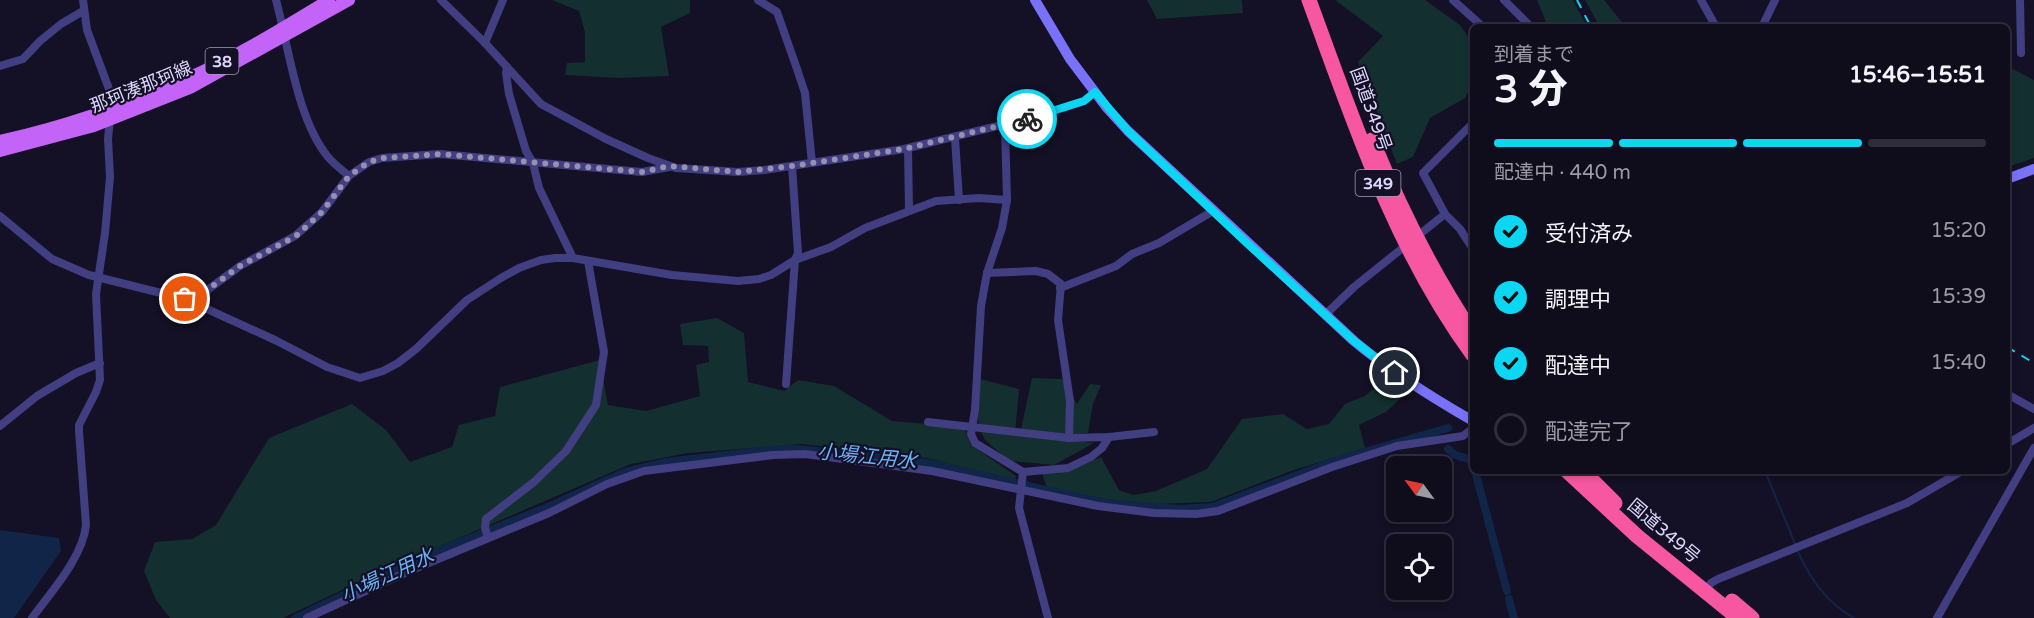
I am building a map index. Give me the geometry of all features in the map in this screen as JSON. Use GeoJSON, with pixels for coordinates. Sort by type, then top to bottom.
{"type":"FeatureCollection","features":[{"type":"Feature","properties":{"kind":"highway","name":"国道349号"},"geometry":{"type":"LineString","coordinates":[[1309,0],[1374,173],[1411,241],[1470,329]]}},
{"type":"Feature","properties":{"kind":"highway","name":"国道349号"},"geometry":{"type":"LineString","coordinates":[[1319,0],[1411,241],[1441,306],[1470,350]]}},
{"type":"Feature","properties":{"kind":"highway","name":"国道349号"},"geometry":{"type":"LineString","coordinates":[[1570,474],[1637,536],[1752,618]]}},
{"type":"Feature","properties":{"kind":"highway","name":"国道349号"},"geometry":{"type":"LineString","coordinates":[[1586,474],[1625,513],[1708,587],[1738,618]]}},
{"type":"Feature","properties":{"kind":"main road","name":"那珂湊那珂線"},"geometry":{"type":"LineString","coordinates":[[285,32],[329,0]]}},
{"type":"Feature","properties":{"kind":"main road","name":"那珂湊那珂線"},"geometry":{"type":"LineString","coordinates":[[0,151],[70,133],[349,0]]}},
{"type":"Feature","properties":{"kind":"main road","name":"那珂湊那珂線"},"geometry":{"type":"LineString","coordinates":[[0,141],[68,122],[110,114]]}},
{"type":"Feature","properties":{"kind":"street"},"geometry":{"type":"LineString","coordinates":[[32,618],[61,578],[85,537],[79,425],[99,386],[96,314],[98,277],[109,189],[109,89],[87,30],[83,0]]}},
{"type":"Feature","properties":{"kind":"street"},"geometry":{"type":"LineString","coordinates":[[276,0],[298,92],[309,125],[329,159],[349,176]]}},
{"type":"Feature","properties":{"kind":"street"},"geometry":{"type":"LineString","coordinates":[[441,0],[485,43],[541,104],[606,139],[669,166]]}},
{"type":"Feature","properties":{"kind":"street"},"geometry":{"type":"LineString","coordinates":[[485,43],[503,0]]}},
{"type":"Feature","properties":{"kind":"street"},"geometry":{"type":"LineString","coordinates":[[758,0],[777,12],[805,93],[812,164]]}},
{"type":"Feature","properties":{"kind":"street"},"geometry":{"type":"LineString","coordinates":[[1035,0],[1070,59],[1128,131],[1325,315],[1389,368],[1420,390],[1470,419]]}},
{"type":"Feature","properties":{"kind":"street"},"geometry":{"type":"LineString","coordinates":[[1454,0],[1480,24]]}},
{"type":"Feature","properties":{"kind":"street"},"geometry":{"type":"LineString","coordinates":[[1701,0],[1714,24]]}},
{"type":"Feature","properties":{"kind":"street"},"geometry":{"type":"LineString","coordinates":[[1763,24],[1775,0]]}},
{"type":"Feature","properties":{"kind":"street"},"geometry":{"type":"LineString","coordinates":[[2020,0],[2021,53]]}},
{"type":"Feature","properties":{"kind":"street"},"geometry":{"type":"LineString","coordinates":[[1506,1],[1528,24]]}},
{"type":"Feature","properties":{"kind":"street"},"geometry":{"type":"LineString","coordinates":[[0,66],[22,59],[61,24],[83,11]]}},
{"type":"Feature","properties":{"kind":"street"},"geometry":{"type":"LineString","coordinates":[[507,67],[509,94],[526,151],[533,163],[539,188],[573,258]]}},
{"type":"Feature","properties":{"kind":"street"},"geometry":{"type":"LineString","coordinates":[[185,299],[206,291],[240,266],[296,236],[322,212],[349,176],[369,162],[389,157],[440,154],[642,172],[669,166],[738,172],[812,164],[955,138],[1005,126],[1084,101],[1095,92]]}},
{"type":"Feature","properties":{"kind":"street"},"geometry":{"type":"LineString","coordinates":[[1005,126],[1007,200],[1002,228],[987,273],[981,306],[971,434],[975,443],[1021,482]]}},
{"type":"Feature","properties":{"kind":"street"},"geometry":{"type":"LineString","coordinates":[[1470,126],[1423,173],[1445,214],[1460,229],[1470,244]]}},
{"type":"Feature","properties":{"kind":"street"},"geometry":{"type":"LineString","coordinates":[[955,138],[959,200]]}},
{"type":"Feature","properties":{"kind":"street"},"geometry":{"type":"LineString","coordinates":[[908,148],[909,210]]}},
{"type":"Feature","properties":{"kind":"street"},"geometry":{"type":"LineString","coordinates":[[786,384],[795,260],[798,253],[792,166]]}},
{"type":"Feature","properties":{"kind":"street"},"geometry":{"type":"LineString","coordinates":[[2010,178],[2034,170]]}},
{"type":"Feature","properties":{"kind":"street"},"geometry":{"type":"LineString","coordinates":[[0,216],[52,260],[89,275],[185,299],[327,367],[360,378],[383,371],[398,363],[467,300],[519,268],[541,260],[573,258],[672,275],[738,281],[759,279],[771,275],[795,260],[831,247],[865,228],[936,201],[979,198],[1007,200]]}},
{"type":"Feature","properties":{"kind":"street"},"geometry":{"type":"LineString","coordinates":[[1060,288],[1116,266],[1132,254],[1159,243],[1213,211]]}},
{"type":"Feature","properties":{"kind":"street"},"geometry":{"type":"LineString","coordinates":[[1325,315],[1354,287],[1445,214]]}},
{"type":"Feature","properties":{"kind":"street"},"geometry":{"type":"LineString","coordinates":[[487,533],[486,519],[534,482],[566,451],[589,420],[596,405],[604,352],[588,261]]}},
{"type":"Feature","properties":{"kind":"street"},"geometry":{"type":"LineString","coordinates":[[987,273],[1042,272],[1061,284],[1058,320],[1070,401],[1069,438]]}},
{"type":"Feature","properties":{"kind":"street"},"geometry":{"type":"LineString","coordinates":[[0,426],[37,396],[76,373],[99,363]]}},
{"type":"Feature","properties":{"kind":"street"},"geometry":{"type":"LineString","coordinates":[[2010,396],[2034,409]]}},
{"type":"Feature","properties":{"kind":"street"},"geometry":{"type":"LineString","coordinates":[[928,422],[1069,438],[1109,437],[1154,432]]}},
{"type":"Feature","properties":{"kind":"street"},"geometry":{"type":"LineString","coordinates":[[2010,442],[2034,428]]}},
{"type":"Feature","properties":{"kind":"street"},"geometry":{"type":"LineString","coordinates":[[307,618],[487,533],[549,513],[624,477],[645,471],[773,455],[805,454],[1021,482],[1098,506],[1154,513],[1196,514],[1218,511],[1332,467],[1397,446],[1462,436],[1470,430]]}},
{"type":"Feature","properties":{"kind":"street"},"geometry":{"type":"LineString","coordinates":[[1021,482],[1068,468],[1091,457],[1102,448],[1109,437]]}},
{"type":"Feature","properties":{"kind":"street"},"geometry":{"type":"LineString","coordinates":[[1937,618],[2034,448]]}},
{"type":"Feature","properties":{"kind":"street"},"geometry":{"type":"LineString","coordinates":[[1708,587],[1907,503],[1957,474]]}},
{"type":"Feature","properties":{"kind":"street"},"geometry":{"type":"LineString","coordinates":[[1021,482],[1019,508],[1047,618]]}},
{"type":"Feature","properties":{"kind":"green space"},"geometry":{"type":"Polygon","coordinates":[[[552,0],[690,0],[690,13],[661,27],[669,76],[620,78],[565,75],[567,63],[585,62],[585,32],[579,11],[552,0]]]}},
{"type":"Feature","properties":{"kind":"green space"},"geometry":{"type":"Polygon","coordinates":[[[1147,0],[1242,0],[1243,13],[1157,19],[1147,0]]]}},
{"type":"Feature","properties":{"kind":"green space"},"geometry":{"type":"Polygon","coordinates":[[[1335,0],[1425,0],[1460,25],[1470,40],[1470,89],[1465,98],[1430,118],[1413,157],[1397,164],[1358,62],[1383,36],[1335,0]]]}},
{"type":"Feature","properties":{"kind":"green space"},"geometry":{"type":"Polygon","coordinates":[[[1537,0],[1573,0],[1585,24],[1547,24],[1537,0]]]}},
{"type":"Feature","properties":{"kind":"green space"},"geometry":{"type":"Polygon","coordinates":[[[1585,0],[1604,0],[1624,24],[1598,24],[1585,0]]]}},
{"type":"Feature","properties":{"kind":"green space"},"geometry":{"type":"Polygon","coordinates":[[[2013,69],[2034,80],[2034,158],[2010,166],[2010,70],[2013,69]]]}},
{"type":"Feature","properties":{"kind":"green space"},"geometry":{"type":"Polygon","coordinates":[[[717,318],[744,333],[748,382],[784,391],[798,380],[834,386],[892,421],[964,427],[971,445],[1016,476],[1015,481],[927,458],[801,444],[688,453],[631,464],[387,569],[283,618],[170,618],[156,600],[144,571],[155,542],[192,539],[216,525],[269,438],[352,404],[386,430],[410,462],[452,447],[459,425],[495,416],[500,387],[600,360],[608,405],[646,411],[700,396],[696,365],[709,362],[708,346],[683,345],[680,324],[717,318]]]}},
{"type":"Feature","properties":{"kind":"green space"},"geometry":{"type":"Polygon","coordinates":[[[1032,378],[1062,379],[1077,404],[1090,384],[1101,385],[1093,404],[1088,433],[1063,435],[1021,429],[1032,378]]]}},
{"type":"Feature","properties":{"kind":"green space"},"geometry":{"type":"Polygon","coordinates":[[[980,379],[1019,389],[1015,435],[1094,443],[1054,465],[1009,461],[985,440],[981,432],[978,419],[980,379]]]}},
{"type":"Feature","properties":{"kind":"green space"},"geometry":{"type":"Polygon","coordinates":[[[1384,380],[1396,381],[1412,393],[1402,397],[1386,412],[1359,425],[1365,448],[1291,471],[1211,502],[1158,504],[1103,499],[1047,488],[1042,474],[1069,471],[1101,457],[1119,490],[1133,495],[1156,491],[1207,469],[1242,419],[1283,414],[1307,429],[1329,424],[1345,404],[1365,396],[1384,380]]]}},
{"type":"Feature","properties":{"kind":"water"},"geometry":{"type":"Polygon","coordinates":[[[0,530],[59,538],[61,551],[14,618],[0,618],[0,530]]]}},
{"type":"Feature","properties":{"kind":"waterway","name":"小場江用水"},"geometry":{"type":"LineString","coordinates":[[295,618],[426,556],[550,506],[625,472],[666,462],[777,449],[798,449],[928,463],[1104,503],[1180,509],[1212,507],[1340,459],[1448,428]]}},
{"type":"Feature","properties":{"kind":"waterway"},"geometry":{"type":"LineString","coordinates":[[1448,449],[1455,455],[1470,460]]}},
{"type":"Feature","properties":{"kind":"waterway"},"geometry":{"type":"LineString","coordinates":[[1476,474],[1507,591]]}},
{"type":"Feature","properties":{"kind":"waterway"},"geometry":{"type":"LineString","coordinates":[[1766,474],[1796,546]]}},
{"type":"Feature","properties":{"kind":"waterway"},"geometry":{"type":"LineString","coordinates":[[1798,552],[1808,572],[1821,590],[1844,612],[1854,618]]}},
{"type":"Feature","properties":{"kind":"waterway"},"geometry":{"type":"LineString","coordinates":[[1509,599],[1514,618]]}},
{"type":"Feature","properties":{"kind":"railway"},"geometry":{"type":"LineString","coordinates":[[1577,0],[1589,24]]}},
{"type":"Feature","properties":{"kind":"railway"},"geometry":{"type":"LineString","coordinates":[[2010,349],[2034,363]]}},
{"type":"Feature","properties":{"kind":"way so far"},"geometry":{"type":"LineString","coordinates":[[185,299],[206,291],[240,266],[296,236],[322,212],[349,176],[369,162],[382,158],[412,154],[440,154],[642,172],[669,166],[738,172],[904,149],[1027,119]]}},
{"type":"Feature","properties":{"kind":"route"},"geometry":{"type":"LineString","coordinates":[[1027,119],[1084,101],[1095,92],[1128,131],[1249,245],[1354,341],[1395,373]]}}]}
